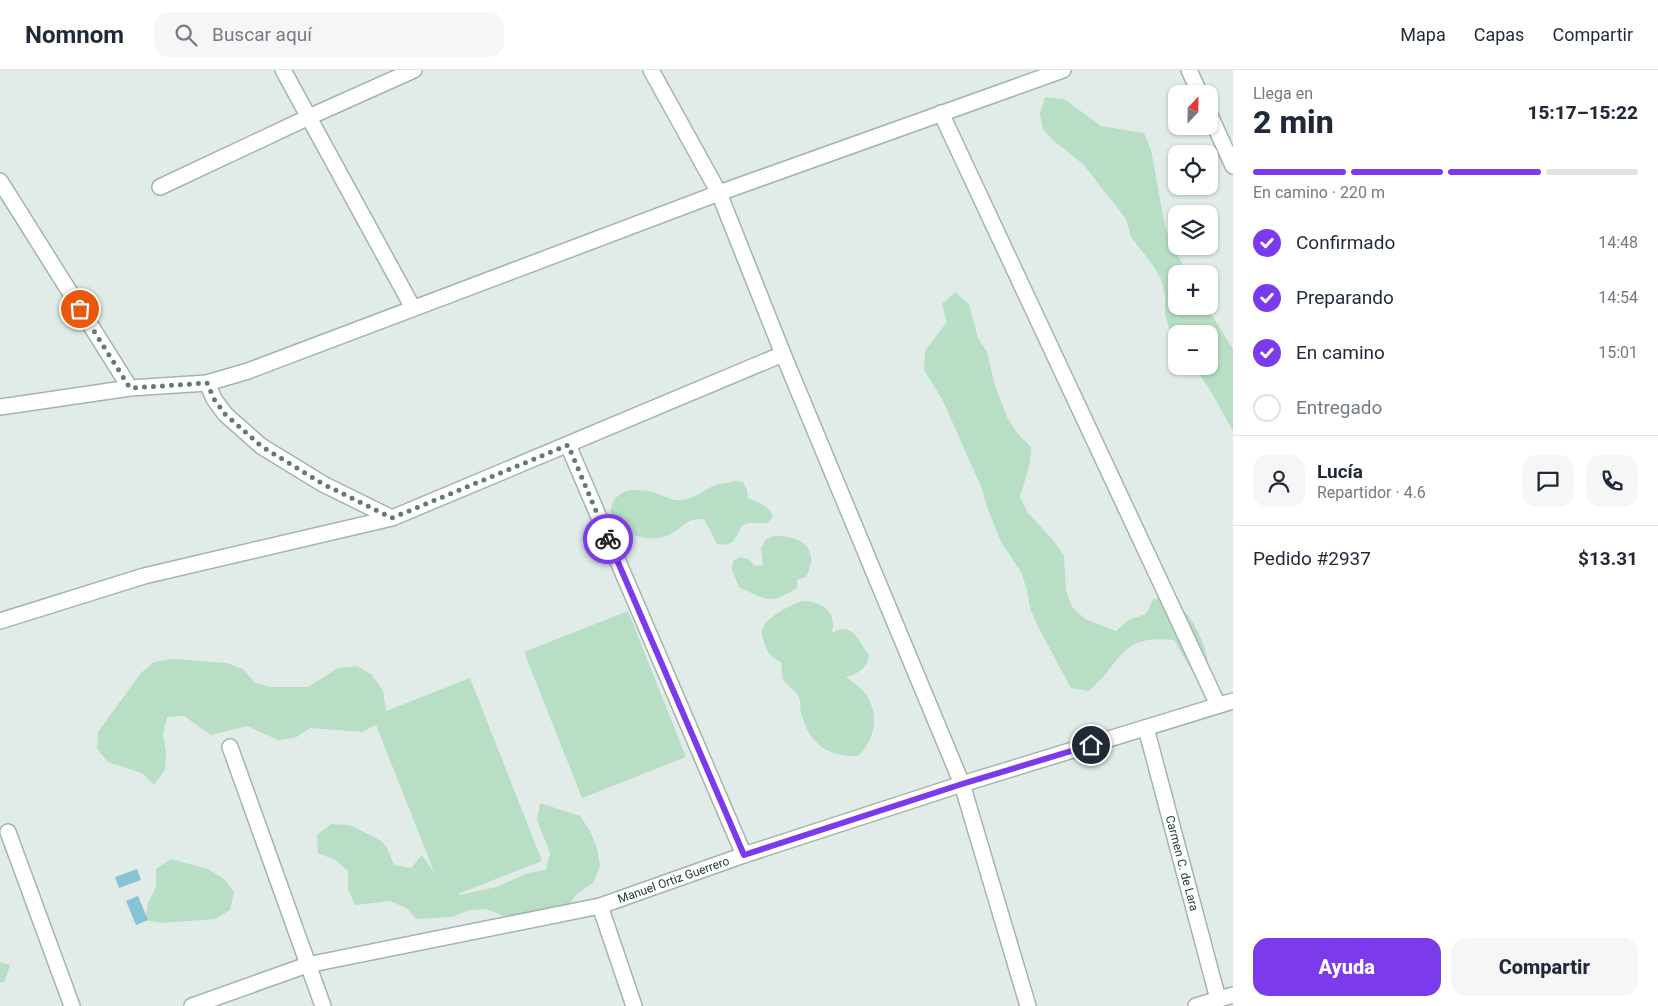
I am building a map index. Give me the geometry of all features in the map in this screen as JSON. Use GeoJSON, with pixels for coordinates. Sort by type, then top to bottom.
{"type":"FeatureCollection","features":[{"type":"Feature","properties":{"kind":"street"},"geometry":{"type":"LineString","coordinates":[[283,70],[413,308]]}},
{"type":"Feature","properties":{"kind":"street"},"geometry":{"type":"LineString","coordinates":[[160,187],[414,70]]}},
{"type":"Feature","properties":{"kind":"street"},"geometry":{"type":"LineString","coordinates":[[651,70],[720,193],[783,354],[962,784],[1028,1006]]}},
{"type":"Feature","properties":{"kind":"street"},"geometry":{"type":"LineString","coordinates":[[0,407],[130,388],[207,383],[248,371],[720,193],[1063,70]]}},
{"type":"Feature","properties":{"kind":"street"},"geometry":{"type":"LineString","coordinates":[[1189,70],[1196,85]]}},
{"type":"Feature","properties":{"kind":"street"},"geometry":{"type":"LineString","coordinates":[[941,113],[1218,706]]}},
{"type":"Feature","properties":{"kind":"street"},"geometry":{"type":"LineString","coordinates":[[1218,134],[1233,166]]}},
{"type":"Feature","properties":{"kind":"street"},"geometry":{"type":"LineString","coordinates":[[0,181],[130,388]]}},
{"type":"Feature","properties":{"kind":"street"},"geometry":{"type":"LineString","coordinates":[[0,621],[144,576],[392,518],[783,354]]}},
{"type":"Feature","properties":{"kind":"street"},"geometry":{"type":"LineString","coordinates":[[207,383],[214,399],[225,414],[261,446],[323,484],[392,518]]}},
{"type":"Feature","properties":{"kind":"street"},"geometry":{"type":"LineString","coordinates":[[568,445],[744,855]]}},
{"type":"Feature","properties":{"kind":"street","name":"Manuel Ortiz Guerrero"},"geometry":{"type":"LineString","coordinates":[[192,1006],[307,965],[600,906],[744,855],[962,784],[1233,701]]}},
{"type":"Feature","properties":{"kind":"street","name":"Carmen C. de Lara"},"geometry":{"type":"LineString","coordinates":[[1146,728],[1218,999]]}},
{"type":"Feature","properties":{"kind":"street"},"geometry":{"type":"LineString","coordinates":[[230,747],[323,1006]]}},
{"type":"Feature","properties":{"kind":"street"},"geometry":{"type":"LineString","coordinates":[[8,832],[72,1006]]}},
{"type":"Feature","properties":{"kind":"street"},"geometry":{"type":"LineString","coordinates":[[600,906],[634,1006]]}},
{"type":"Feature","properties":{"kind":"street"},"geometry":{"type":"LineString","coordinates":[[1196,1006],[1233,995]]}},
{"type":"Feature","properties":{"kind":"green space"},"geometry":{"type":"Polygon","coordinates":[[[1045,97],[1064,99],[1101,126],[1144,133],[1151,150],[1168,235],[1168,255],[1178,255],[1183,265],[1168,265],[1168,315],[1212,315],[1218,325],[1168,325],[1161,279],[1131,237],[1126,219],[1083,164],[1055,142],[1043,129],[1040,114],[1045,97]]]}},
{"type":"Feature","properties":{"kind":"green space"},"geometry":{"type":"Polygon","coordinates":[[[955,292],[969,304],[978,338],[987,352],[995,386],[1008,419],[1018,434],[1031,447],[1030,463],[1020,497],[1028,513],[1052,539],[1064,556],[1066,590],[1072,607],[1085,619],[1116,631],[1128,620],[1146,614],[1153,599],[1171,596],[1186,612],[1197,630],[1208,660],[1209,671],[1192,671],[1174,640],[1156,639],[1142,641],[1124,652],[1089,691],[1071,688],[1037,625],[1030,608],[1021,572],[1001,542],[982,489],[943,401],[924,370],[925,351],[947,322],[942,304],[955,292]]]}},
{"type":"Feature","properties":{"kind":"green space"},"geometry":{"type":"Polygon","coordinates":[[[1218,325],[1233,349],[1233,431],[1200,375],[1218,375],[1218,325]]]}},
{"type":"Feature","properties":{"kind":"green space"},"geometry":{"type":"Polygon","coordinates":[[[735,481],[743,482],[748,498],[766,507],[773,517],[767,523],[749,523],[741,526],[733,541],[727,544],[717,544],[704,519],[691,521],[665,537],[649,538],[639,537],[621,530],[612,518],[611,506],[617,497],[628,491],[653,492],[669,499],[682,500],[691,498],[716,485],[735,481]]]}},
{"type":"Feature","properties":{"kind":"green space"},"geometry":{"type":"Polygon","coordinates":[[[773,536],[783,536],[800,541],[810,551],[811,558],[806,577],[797,580],[797,588],[780,597],[768,599],[739,587],[732,570],[733,561],[740,557],[748,559],[755,566],[763,565],[761,548],[765,540],[773,536]]]}},
{"type":"Feature","properties":{"kind":"green space"},"geometry":{"type":"Polygon","coordinates":[[[803,601],[817,603],[827,610],[832,620],[832,633],[844,629],[849,631],[858,638],[869,655],[862,670],[846,677],[864,692],[869,700],[874,717],[874,726],[869,742],[858,756],[847,756],[829,751],[815,741],[805,726],[799,696],[783,680],[781,662],[771,655],[765,645],[762,634],[766,623],[778,613],[803,601]]]}},
{"type":"Feature","properties":{"kind":"green space"},"geometry":{"type":"Polygon","coordinates":[[[628,611],[686,757],[582,798],[524,652],[628,611]]]}},
{"type":"Feature","properties":{"kind":"green space"},"geometry":{"type":"Polygon","coordinates":[[[172,659],[227,663],[243,669],[255,683],[271,687],[308,687],[338,668],[357,666],[372,675],[383,691],[386,711],[470,678],[542,861],[458,894],[496,887],[528,873],[546,870],[550,853],[537,820],[540,803],[580,816],[590,831],[597,848],[600,866],[593,883],[578,893],[566,908],[520,922],[486,909],[469,910],[452,917],[417,919],[406,908],[390,901],[355,905],[348,889],[348,871],[335,860],[318,853],[317,835],[331,824],[350,825],[381,841],[387,848],[394,865],[411,868],[422,855],[435,874],[376,725],[362,732],[310,728],[295,738],[278,740],[247,726],[211,735],[184,716],[167,717],[163,734],[166,753],[165,770],[154,785],[142,773],[108,762],[97,749],[98,732],[141,673],[154,662],[172,659]]]}},
{"type":"Feature","properties":{"kind":"green space"},"geometry":{"type":"Polygon","coordinates":[[[171,859],[208,869],[224,879],[234,892],[230,910],[215,919],[161,923],[145,920],[148,903],[156,887],[156,869],[171,859]]]}},
{"type":"Feature","properties":{"kind":"green space"},"geometry":{"type":"Polygon","coordinates":[[[0,962],[10,965],[5,981],[0,983],[0,962]]]}},
{"type":"Feature","properties":{"kind":"water"},"geometry":{"type":"Polygon","coordinates":[[[137,869],[141,880],[119,888],[115,877],[137,869]]]}},
{"type":"Feature","properties":{"kind":"water"},"geometry":{"type":"Polygon","coordinates":[[[138,896],[148,920],[136,925],[126,901],[138,896]]]}},
{"type":"Feature","properties":{"kind":"way so far"},"geometry":{"type":"LineString","coordinates":[[80,309],[130,388],[207,383],[214,399],[225,414],[261,446],[323,484],[392,518],[568,445],[608,539]]}},
{"type":"Feature","properties":{"kind":"route"},"geometry":{"type":"LineString","coordinates":[[608,539],[744,855],[962,784],[1091,745]]}}]}
